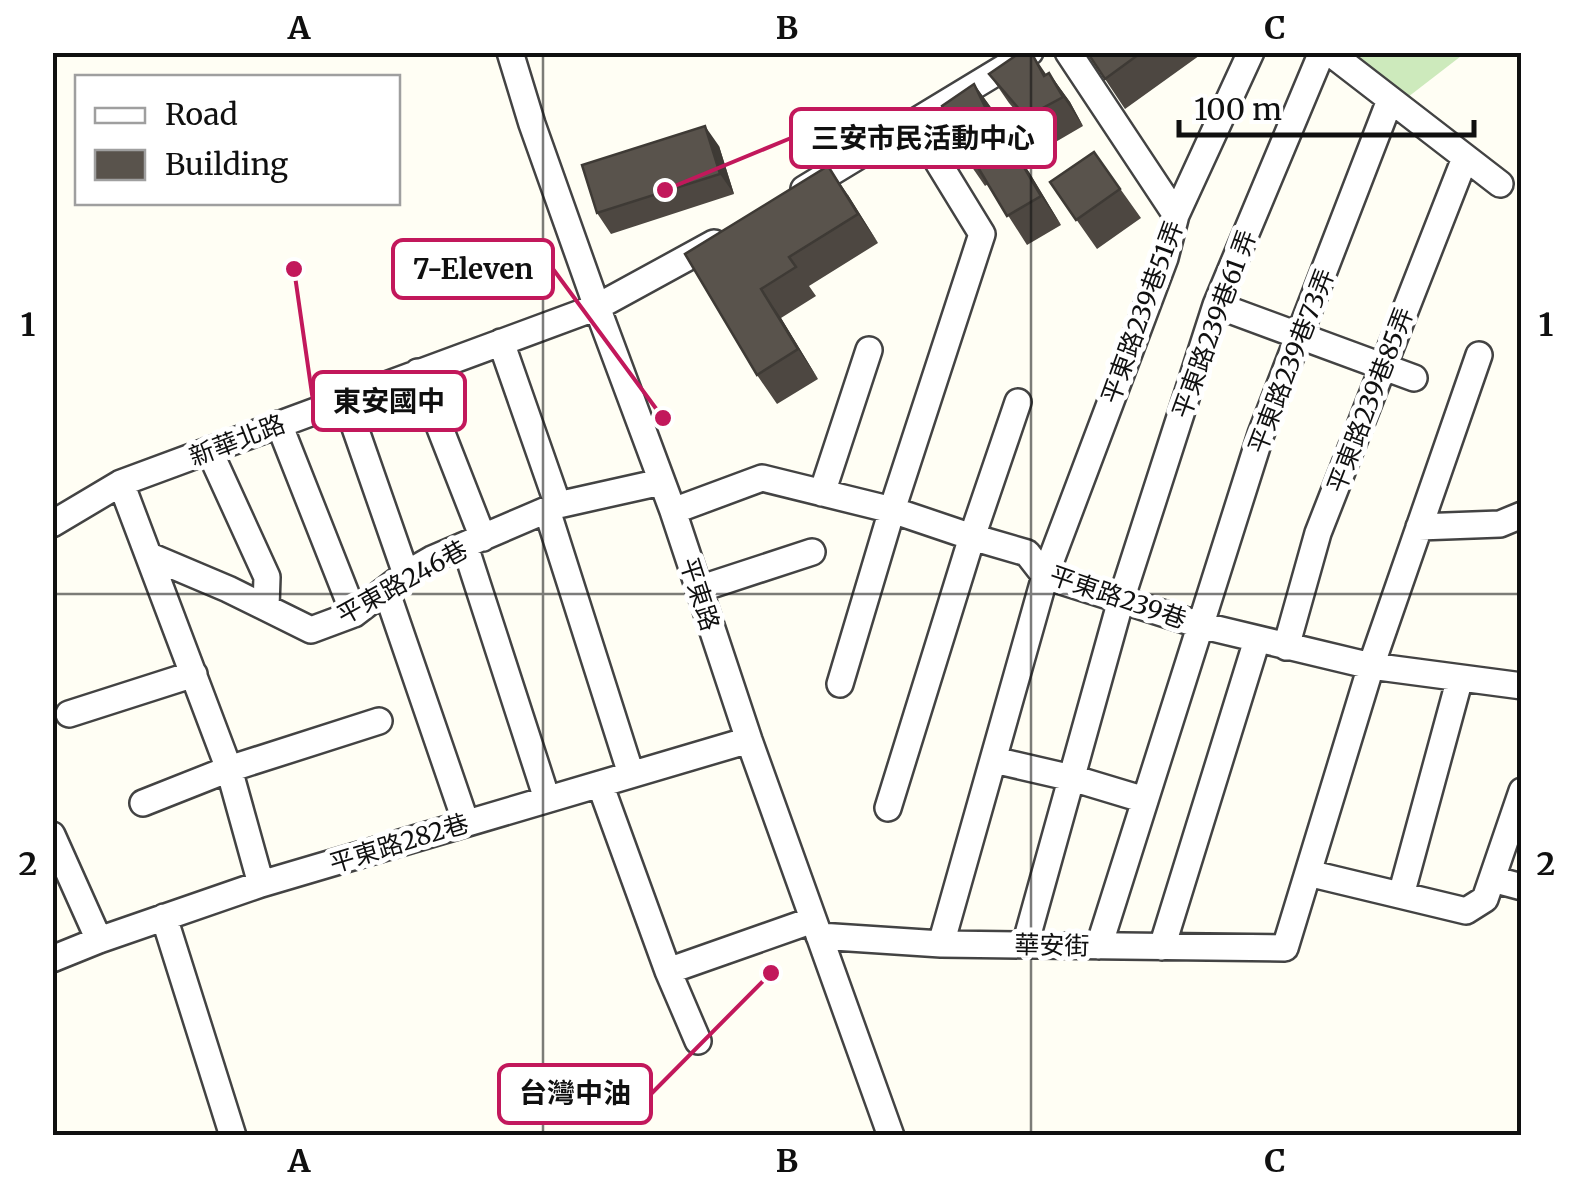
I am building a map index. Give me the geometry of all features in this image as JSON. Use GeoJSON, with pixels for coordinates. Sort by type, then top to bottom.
{"type":"FeatureCollection","features":[{"type":"Feature","properties":{"kind":"street","name":"平東路"},"geometry":{"type":"LineString","coordinates":[[510,52],[596,307],[673,511],[749,740],[891,1136]]}},
{"type":"Feature","properties":{"kind":"street"},"geometry":{"type":"LineString","coordinates":[[780,203],[1030,52]]}},
{"type":"Feature","properties":{"kind":"street"},"geometry":{"type":"LineString","coordinates":[[1068,52],[1176,215]]}},
{"type":"Feature","properties":{"kind":"street","name":"平東路239巷51弄"},"geometry":{"type":"LineString","coordinates":[[941,944],[1045,576],[1166,258],[1176,215],[1251,52]]}},
{"type":"Feature","properties":{"kind":"street"},"geometry":{"type":"LineString","coordinates":[[1326,52],[1500,184]]}},
{"type":"Feature","properties":{"kind":"street","name":"平東路239巷61 弄"},"geometry":{"type":"LineString","coordinates":[[1025,945],[1121,600],[1216,306],[1326,52]]}},
{"type":"Feature","properties":{"kind":"street","name":"平東路239巷73弄"},"geometry":{"type":"LineString","coordinates":[[1100,946],[1261,434],[1390,100]]}},
{"type":"Feature","properties":{"kind":"street"},"geometry":{"type":"LineString","coordinates":[[840,684],[982,234],[914,123]]}},
{"type":"Feature","properties":{"kind":"street","name":"平東路239巷85弄"},"geometry":{"type":"LineString","coordinates":[[1286,647],[1318,534],[1466,158]]}},
{"type":"Feature","properties":{"kind":"street","name":"新華北路"},"geometry":{"type":"LineString","coordinates":[[52,524],[120,484],[596,307],[730,233]]}},
{"type":"Feature","properties":{"kind":"street"},"geometry":{"type":"LineString","coordinates":[[1216,306],[1414,378]]}},
{"type":"Feature","properties":{"kind":"street"},"geometry":{"type":"LineString","coordinates":[[501,342],[631,774]]}},
{"type":"Feature","properties":{"kind":"street"},"geometry":{"type":"LineString","coordinates":[[822,493],[869,350]]}},
{"type":"Feature","properties":{"kind":"street"},"geometry":{"type":"LineString","coordinates":[[1479,355],[1370,666],[1308,873],[1466,911],[1485,899],[1522,791]]}},
{"type":"Feature","properties":{"kind":"street"},"geometry":{"type":"LineString","coordinates":[[418,372],[474,542],[547,800]]}},
{"type":"Feature","properties":{"kind":"street"},"geometry":{"type":"LineString","coordinates":[[346,398],[466,824]]}},
{"type":"Feature","properties":{"kind":"street"},"geometry":{"type":"LineString","coordinates":[[888,808],[1018,402]]}},
{"type":"Feature","properties":{"kind":"street"},"geometry":{"type":"LineString","coordinates":[[279,424],[354,614]]}},
{"type":"Feature","properties":{"kind":"street"},"geometry":{"type":"LineString","coordinates":[[209,450],[267,577],[266,608]]}},
{"type":"Feature","properties":{"kind":"street","name":"平東路239巷"},"geometry":{"type":"LineString","coordinates":[[673,511],[762,478],[892,510],[1027,553],[1045,576],[1200,626],[1370,666],[1522,686]]}},
{"type":"Feature","properties":{"kind":"street","name":"平東路246巷"},"geometry":{"type":"LineString","coordinates":[[150,556],[312,630],[354,614],[396,582],[474,542],[552,508],[661,482]]}},
{"type":"Feature","properties":{"kind":"street"},"geometry":{"type":"LineString","coordinates":[[120,484],[229,769],[261,884]]}},
{"type":"Feature","properties":{"kind":"street"},"geometry":{"type":"LineString","coordinates":[[1419,527],[1500,524],[1522,516]]}},
{"type":"Feature","properties":{"kind":"street"},"geometry":{"type":"LineString","coordinates":[[699,589],[812,552]]}},
{"type":"Feature","properties":{"kind":"street"},"geometry":{"type":"LineString","coordinates":[[1162,947],[1257,640]]}},
{"type":"Feature","properties":{"kind":"street"},"geometry":{"type":"LineString","coordinates":[[69,714],[194,674]]}},
{"type":"Feature","properties":{"kind":"street"},"geometry":{"type":"LineString","coordinates":[[1401,895],[1460,678]]}},
{"type":"Feature","properties":{"kind":"street"},"geometry":{"type":"LineString","coordinates":[[143,803],[229,769],[379,721]]}},
{"type":"Feature","properties":{"kind":"street","name":"平東路282巷"},"geometry":{"type":"LineString","coordinates":[[52,959],[261,884],[749,740]]}},
{"type":"Feature","properties":{"kind":"street"},"geometry":{"type":"LineString","coordinates":[[994,760],[1145,800]]}},
{"type":"Feature","properties":{"kind":"street"},"geometry":{"type":"LineString","coordinates":[[600,784],[698,1042]]}},
{"type":"Feature","properties":{"kind":"street"},"geometry":{"type":"LineString","coordinates":[[52,835],[98,940]]}},
{"type":"Feature","properties":{"kind":"street","name":"華安街"},"geometry":{"type":"LineString","coordinates":[[816,928],[941,944],[1284,948],[1308,873]]}},
{"type":"Feature","properties":{"kind":"street"},"geometry":{"type":"LineString","coordinates":[[1492,878],[1522,887]]}},
{"type":"Feature","properties":{"kind":"street"},"geometry":{"type":"LineString","coordinates":[[164,917],[233,1136]]}},
{"type":"Feature","properties":{"kind":"street"},"geometry":{"type":"LineString","coordinates":[[668,971],[816,928]]}},
{"type":"Feature","properties":{"kind":"green space"},"geometry":{"type":"Polygon","coordinates":[[[1353,53],[1465,53],[1408,97],[1353,53]]]}},
{"type":"Feature","properties":{"kind":"building"},"geometry":{"type":"Polygon","coordinates":[[[1021,52],[1031,52],[1044,76],[1049,73],[1063,97],[1026,117],[989,74],[1021,52]]]}},
{"type":"Feature","properties":{"kind":"building"},"geometry":{"type":"Polygon","coordinates":[[[1087,52],[1142,52],[1105,79],[1087,52]]]}},
{"type":"Feature","properties":{"kind":"building"},"geometry":{"type":"Polygon","coordinates":[[[974,84],[1004,146],[1009,142],[1041,196],[1007,216],[970,154],[965,157],[942,106],[974,84]]]}},
{"type":"Feature","properties":{"kind":"building"},"geometry":{"type":"Polygon","coordinates":[[[705,126],[720,174],[597,213],[582,165],[705,126]]]}},
{"type":"Feature","properties":{"kind":"building"},"geometry":{"type":"Polygon","coordinates":[[[1094,152],[1120,189],[1076,220],[1050,182],[1094,152]]]}},
{"type":"Feature","properties":{"kind":"building"},"geometry":{"type":"Polygon","coordinates":[[[828,166],[858,214],[789,257],[796,267],[761,289],[798,349],[757,375],[685,254],[828,166]]]}},
{"type":"Feature","properties":{"kind":"place","name":"三安市民活動中心"},"geometry":{"type":"Point","coordinates":[665,190]}},
{"type":"Feature","properties":{"kind":"place","name":"東安國中"},"geometry":{"type":"Point","coordinates":[294,269]}},
{"type":"Feature","properties":{"kind":"place","name":"7-Eleven"},"geometry":{"type":"Point","coordinates":[663,418]}},
{"type":"Feature","properties":{"kind":"place","name":"台灣中油"},"geometry":{"type":"Point","coordinates":[771,973]}}]}
